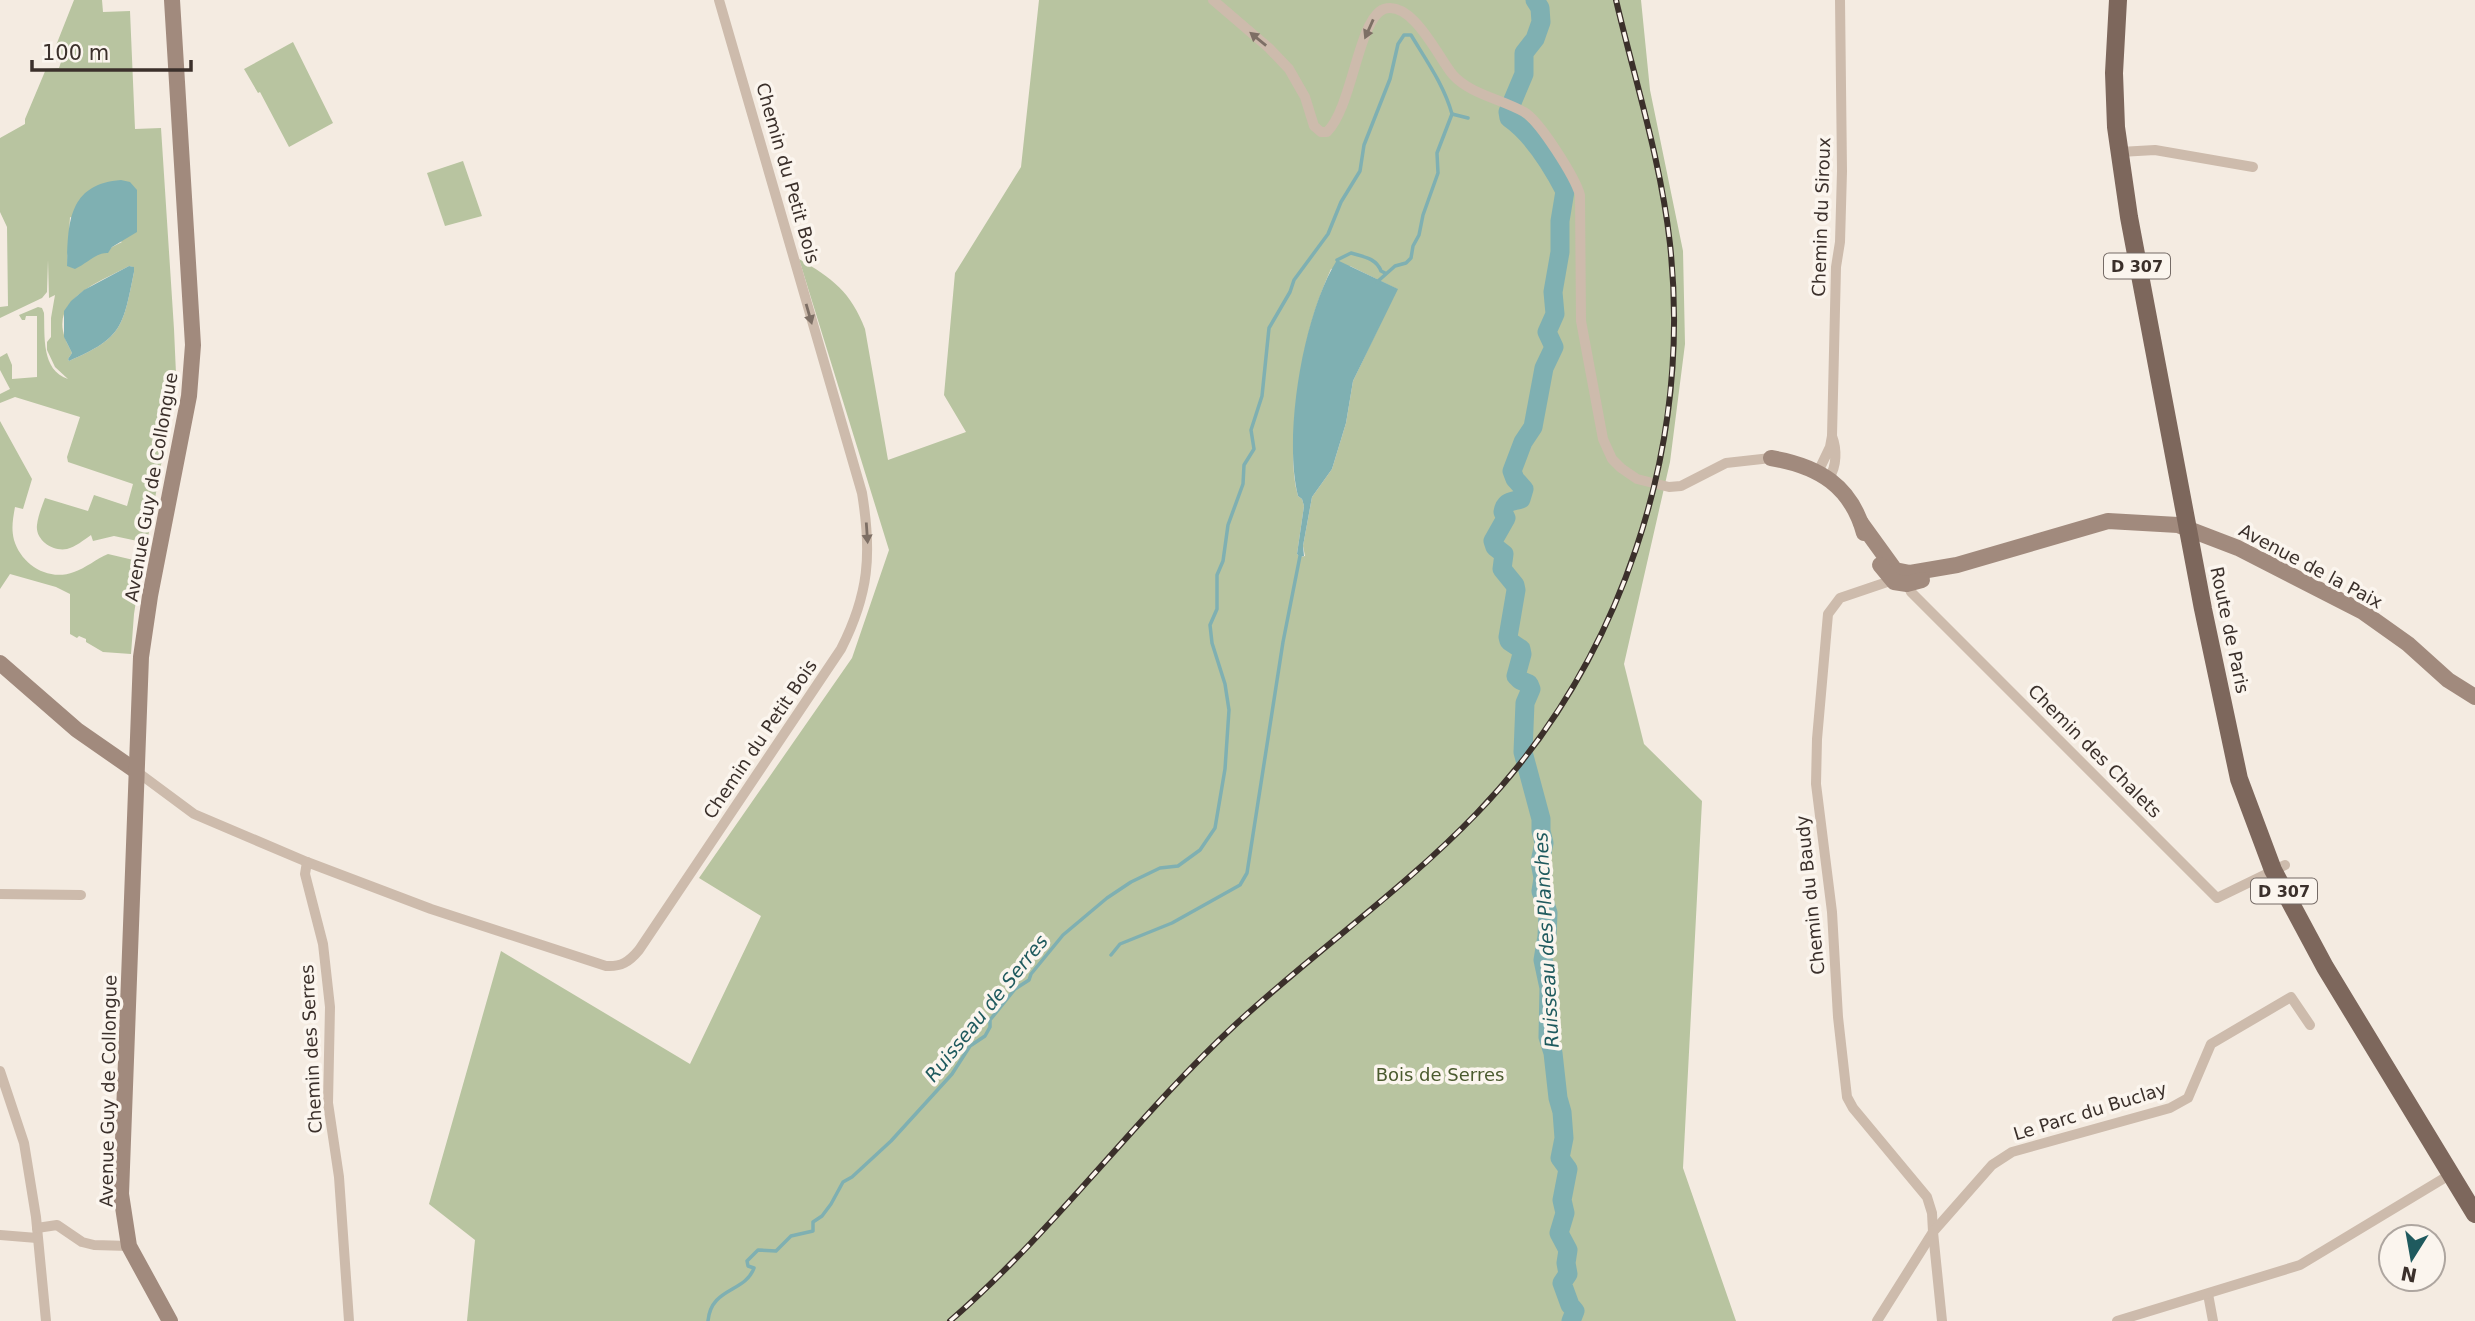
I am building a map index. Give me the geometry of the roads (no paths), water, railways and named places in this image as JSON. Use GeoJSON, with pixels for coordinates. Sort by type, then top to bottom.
{"type":"FeatureCollection","features":[{"type":"Feature","properties":{"kind":"main road","name":"Avenue Guy de Collongue"},"geometry":{"type":"LineString","coordinates":[[170,1321],[129,1246],[121,1194],[133,893],[128,811],[130,790],[136,771],[144,634],[189,397],[192,365],[186,210],[172,0]]}},
{"type":"Feature","properties":{"kind":"main road","name":"Route de Paris"},"geometry":{"type":"LineString","coordinates":[[2118,0],[2114,73],[2120,152],[2145,311],[2239,779],[2325,967],[2475,1214]]}},
{"type":"Feature","properties":{"kind":"main road"},"geometry":{"type":"LineString","coordinates":[[1772,458],[1792,462],[1823,475],[1845,493],[1861,523],[1901,579]]}},
{"type":"Feature","properties":{"kind":"main road","name":"Avenue de la Paix"},"geometry":{"type":"LineString","coordinates":[[1901,579],[1918,572],[1957,565],[2108,521],[2178,525],[2238,548],[2363,612],[2408,644],[2448,680],[2475,697]]}},
{"type":"Feature","properties":{"kind":"main road"},"geometry":{"type":"LineString","coordinates":[[0,663],[77,730],[136,771]]}},
{"type":"Feature","properties":{"kind":"street","name":"Chemin du Petit Bois"},"geometry":{"type":"LineString","coordinates":[[136,771],[194,814],[307,862],[431,909],[519,936],[596,964],[620,966],[639,950],[841,649],[854,623],[862,597],[868,554],[862,493],[719,0]]}},
{"type":"Feature","properties":{"kind":"street"},"geometry":{"type":"LineString","coordinates":[[1213,0],[1269,48],[1289,69],[1305,97],[1314,126],[1321,132],[1327,132],[1338,117],[1375,16],[1383,9],[1393,7],[1404,11],[1419,25],[1454,76],[1462,83],[1521,110],[1533,119],[1574,178],[1580,195],[1581,321],[1603,439],[1612,458],[1621,468],[1637,478],[1674,487],[1726,463],[1772,458]]}},
{"type":"Feature","properties":{"kind":"street","name":"Chemin du Siroux"},"geometry":{"type":"LineString","coordinates":[[1823,475],[1832,436],[1836,267],[1840,242],[1840,0]]}},
{"type":"Feature","properties":{"kind":"street"},"geometry":{"type":"LineString","coordinates":[[2120,152],[2155,150],[2253,167]]}},
{"type":"Feature","properties":{"kind":"street","name":"Chemin des Chalets"},"geometry":{"type":"LineString","coordinates":[[1901,579],[2217,898],[2279,868]]}},
{"type":"Feature","properties":{"kind":"street","name":"Chemin du Baudy"},"geometry":{"type":"LineString","coordinates":[[1901,579],[1840,598],[1828,614],[1817,739],[1816,784],[1832,912],[1844,1086],[1853,1108],[1927,1197],[1932,1213],[1942,1321]]}},
{"type":"Feature","properties":{"kind":"street","name":"Chemin des Serres"},"geometry":{"type":"LineString","coordinates":[[307,862],[305,874],[323,944],[330,1007],[328,1103],[339,1177],[349,1321]]}},
{"type":"Feature","properties":{"kind":"street"},"geometry":{"type":"LineString","coordinates":[[0,894],[81,895]]}},
{"type":"Feature","properties":{"kind":"street","name":"Le Parc du Buclay"},"geometry":{"type":"LineString","coordinates":[[1933,1232],[1993,1165],[2012,1152],[2170,1108],[2188,1098],[2211,1044],[2291,997],[2310,1025]]}},
{"type":"Feature","properties":{"kind":"street"},"geometry":{"type":"LineString","coordinates":[[0,1071],[24,1143],[46,1321]]}},
{"type":"Feature","properties":{"kind":"street"},"geometry":{"type":"LineString","coordinates":[[2117,1321],[2300,1265],[2451,1174]]}},
{"type":"Feature","properties":{"kind":"street"},"geometry":{"type":"LineString","coordinates":[[0,1235],[37,1233],[57,1225],[82,1242],[129,1246]]}},
{"type":"Feature","properties":{"kind":"street"},"geometry":{"type":"LineString","coordinates":[[1877,1321],[1933,1232]]}},
{"type":"Feature","properties":{"kind":"street"},"geometry":{"type":"LineString","coordinates":[[2208,1294],[2213,1321]]}},
{"type":"Feature","properties":{"kind":"water"},"geometry":{"type":"Polygon","coordinates":[[[121,180],[130,182],[137,190],[137,232],[112,247],[108,253],[96,256],[75,269],[67,266],[68,235],[74,208],[90,189],[121,180]]]}},
{"type":"Feature","properties":{"kind":"water"},"geometry":{"type":"Polygon","coordinates":[[[1337,260],[1398,289],[1353,381],[1346,423],[1332,469],[1312,497],[1303,546],[1304,556],[1300,557],[1297,554],[1304,506],[1298,496],[1293,441],[1299,376],[1314,311],[1337,260]]]}},
{"type":"Feature","properties":{"kind":"water"},"geometry":{"type":"Polygon","coordinates":[[[129,266],[134,267],[134,272],[127,305],[118,328],[100,345],[69,361],[72,353],[64,337],[64,311],[84,290],[129,266]]]}},
{"type":"Feature","properties":{"kind":"waterway","name":"Ruisseau des Planches"},"geometry":{"type":"LineString","coordinates":[[1535,0],[1540,8],[1541,22],[1535,39],[1524,53],[1524,74],[1508,112],[1509,118],[1541,151],[1565,191],[1560,221],[1560,252],[1553,292],[1555,314],[1547,332],[1554,347],[1544,368],[1533,427],[1523,442],[1512,471],[1524,489],[1521,499],[1505,505],[1503,512],[1506,518],[1493,541],[1495,547],[1504,554],[1502,569],[1516,590],[1508,637],[1509,641],[1521,649],[1516,676],[1529,684],[1531,689],[1525,703],[1523,752],[1541,819],[1544,843],[1540,862],[1543,878],[1541,891],[1548,913],[1543,960],[1549,988],[1548,1037],[1562,1112],[1564,1138],[1560,1158],[1568,1169],[1562,1200],[1565,1213],[1559,1233],[1568,1250],[1568,1274],[1562,1283],[1575,1311],[1571,1321]]}},
{"type":"Feature","properties":{"kind":"waterway","name":"Ruisseau de Serres"},"geometry":{"type":"LineString","coordinates":[[708,1321],[715,1302],[750,1276],[754,1268],[748,1266],[747,1261],[758,1250],[776,1251],[791,1236],[813,1231],[813,1222],[822,1216],[843,1182],[891,1141],[952,1074],[970,1046],[985,1036],[990,1020],[1015,989],[1029,980],[1063,935],[1107,898],[1131,882],[1160,868],[1178,866],[1200,850],[1215,828],[1225,769],[1229,710],[1210,625],[1217,609],[1217,575],[1223,561],[1228,525],[1243,484],[1244,465],[1254,449],[1251,430],[1262,396],[1269,328],[1294,280],[1328,234],[1341,202],[1360,171],[1364,145],[1390,79],[1398,44],[1404,35],[1411,35],[1444,93],[1452,114],[1468,118]]}},
{"type":"Feature","properties":{"kind":"waterway"},"geometry":{"type":"LineString","coordinates":[[1377,282],[1395,266],[1406,263],[1411,258],[1438,173],[1437,153],[1452,114]]}},
{"type":"Feature","properties":{"kind":"waterway"},"geometry":{"type":"LineString","coordinates":[[1337,260],[1351,253],[1373,261],[1385,273]]}},
{"type":"Feature","properties":{"kind":"waterway"},"geometry":{"type":"LineString","coordinates":[[1111,955],[1120,944],[1172,923],[1240,885],[1247,873],[1283,642],[1300,556]]}},
{"type":"Feature","properties":{"kind":"railway"},"geometry":{"type":"LineString","coordinates":[[950,1321],[1024,1250],[1162,1098],[1235,1025],[1389,895],[1477,813],[1528,754],[1571,690],[1607,621],[1636,550],[1657,475],[1669,399],[1674,321],[1666,213],[1647,121],[1616,0]]}},
{"type":"Feature","properties":{"kind":"park label","name":"Bois de Serres"},"geometry":{"type":"Point","coordinates":[1440,1074]}}]}
